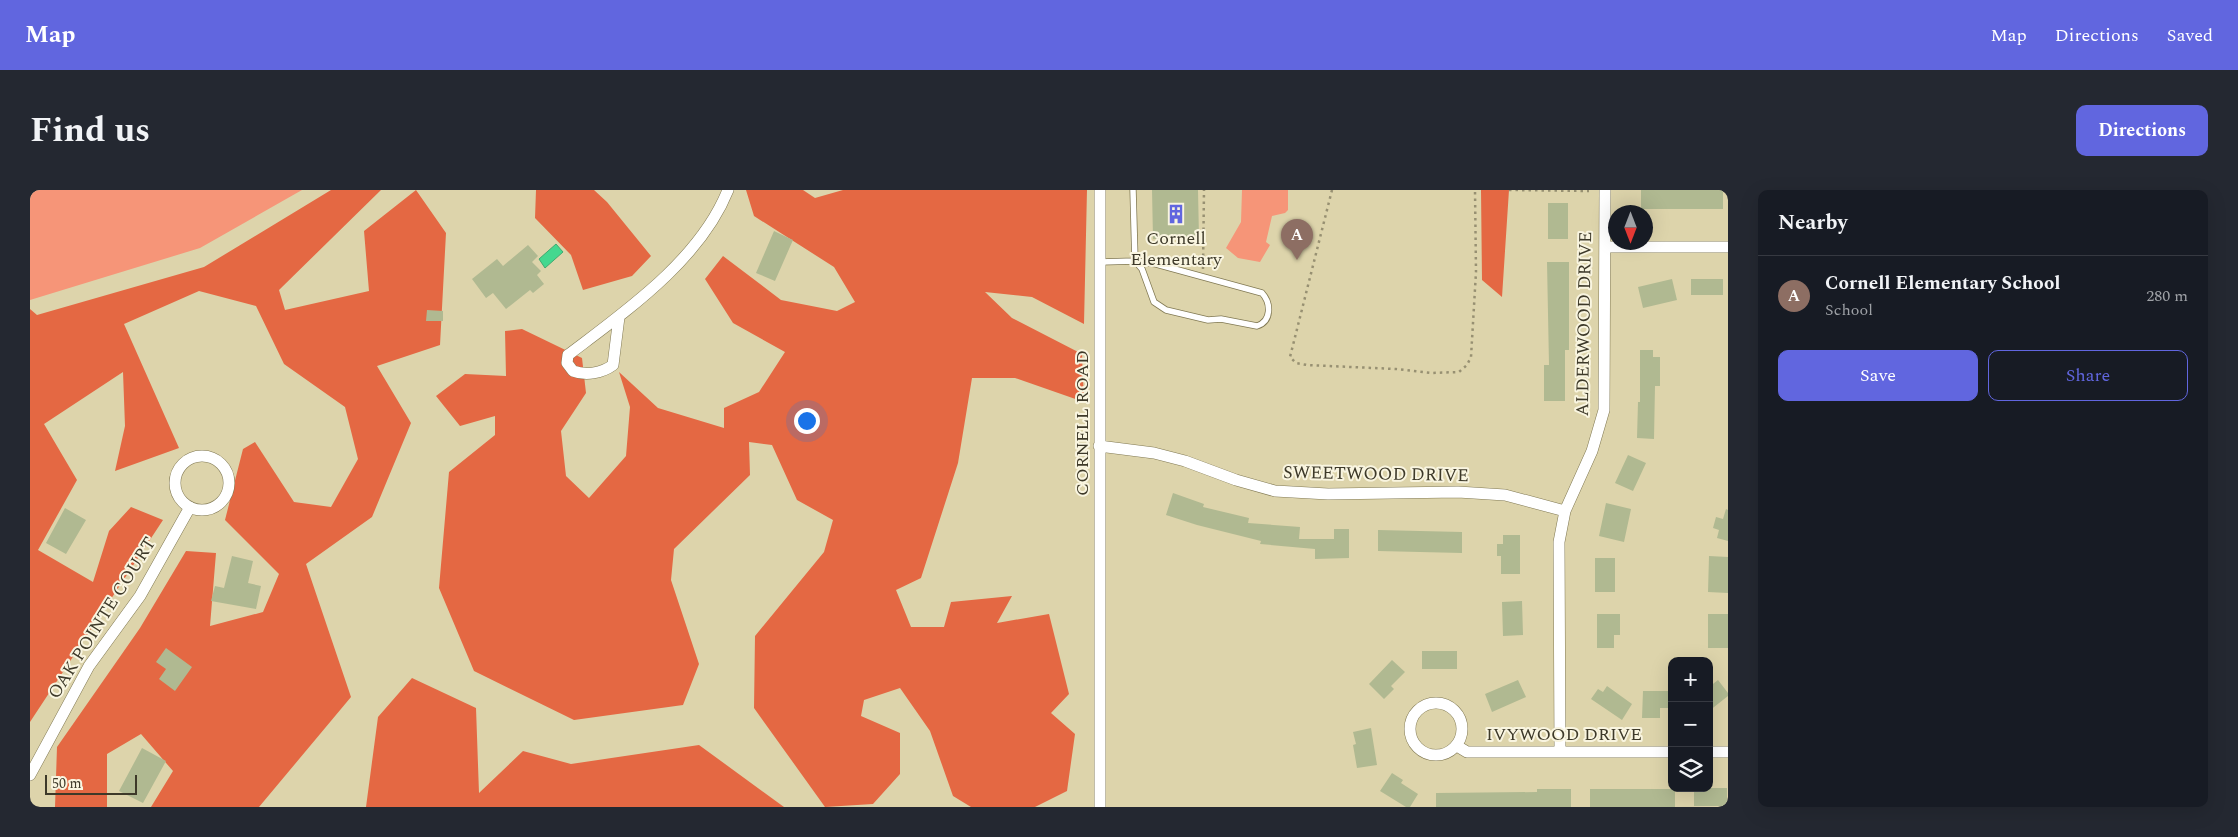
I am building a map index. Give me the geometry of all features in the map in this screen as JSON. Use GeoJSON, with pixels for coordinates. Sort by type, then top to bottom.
{"type":"FeatureCollection","features":[{"type":"Feature","properties":{"kind":"street"},"geometry":{"type":"LineString","coordinates":[[619,317],[613,365],[604,371],[598,372],[573,371],[567,362],[568,355],[619,317],[695,245],[711,223],[728,190]]}},
{"type":"Feature","properties":{"kind":"street","name":"CORNELL ROAD"},"geometry":{"type":"LineString","coordinates":[[1100,190],[1100,807]]}},
{"type":"Feature","properties":{"kind":"street","name":"ALDERWOOD DRIVE"},"geometry":{"type":"LineString","coordinates":[[1560,752],[1559,542],[1565,511],[1592,451],[1604,410],[1604,190]]}},
{"type":"Feature","properties":{"kind":"street"},"geometry":{"type":"LineString","coordinates":[[1604,247],[1728,247]]}},
{"type":"Feature","properties":{"kind":"street","name":"SWEETWOOD DRIVE"},"geometry":{"type":"LineString","coordinates":[[1099,446],[1186,461],[1236,480],[1275,490],[1328,494],[1458,492],[1505,495],[1565,511]]}},
{"type":"Feature","properties":{"kind":"street"},"geometry":{"type":"LineString","coordinates":[[196,456],[210,457],[226,470],[229,484],[228,491],[220,503],[214,507],[201,510],[190,507],[178,496],[175,489],[176,475],[179,468],[190,459],[196,456]]}},
{"type":"Feature","properties":{"kind":"street","name":"OAK POINTE COURT"},"geometry":{"type":"LineString","coordinates":[[30,775],[89,666],[140,596],[190,507]]}},
{"type":"Feature","properties":{"kind":"street","name":"IVYWOOD DRIVE"},"geometry":{"type":"LineString","coordinates":[[1434,702],[1454,709],[1463,727],[1463,734],[1456,746],[1445,754],[1438,756],[1425,753],[1419,749],[1414,744],[1410,731],[1412,718],[1416,712],[1427,704],[1434,702]]}},
{"type":"Feature","properties":{"kind":"street","name":"IVYWOOD DRIVE"},"geometry":{"type":"LineString","coordinates":[[1456,746],[1467,752],[1668,752]]}},
{"type":"Feature","properties":{"kind":"street"},"geometry":{"type":"LineString","coordinates":[[1713,752],[1728,752]]}},
{"type":"Feature","properties":{"kind":"lane"},"geometry":{"type":"LineString","coordinates":[[1100,262],[1134,261],[1156,264],[1262,293],[1268,298],[1270,306],[1266,317],[1262,324],[1251,326],[1221,319],[1208,320],[1166,310],[1154,302],[1142,269],[1134,261],[1133,190]]}},
{"type":"Feature","properties":{"kind":"path"},"geometry":{"type":"LineString","coordinates":[[1203,269],[1204,190]]}},
{"type":"Feature","properties":{"kind":"path"},"geometry":{"type":"LineString","coordinates":[[1332,190],[1290,357],[1296,363],[1307,365],[1396,369],[1432,373],[1459,372],[1467,365],[1471,357],[1476,272],[1475,190]]}},
{"type":"Feature","properties":{"kind":"path"},"geometry":{"type":"LineString","coordinates":[[1509,190],[1589,191]]}},
{"type":"Feature","properties":{"kind":"shaded area"},"geometry":{"type":"Polygon","coordinates":[[[30,190],[302,190],[200,248],[30,300],[30,190]]]}},
{"type":"Feature","properties":{"kind":"shaded area"},"geometry":{"type":"Polygon","coordinates":[[[331,190],[381,190],[279,290],[285,310],[369,291],[364,231],[416,190],[446,233],[440,345],[377,366],[411,423],[372,517],[306,564],[351,697],[259,807],[151,807],[173,771],[141,734],[107,754],[107,807],[55,807],[57,747],[140,628],[186,551],[216,553],[210,626],[263,612],[279,574],[225,520],[243,449],[255,442],[294,502],[331,507],[358,459],[345,407],[284,364],[256,306],[199,291],[124,324],[179,448],[115,471],[125,426],[123,372],[44,424],[77,480],[38,550],[93,582],[109,531],[131,507],[163,520],[30,722],[30,309],[37,315],[204,267],[331,190]]]}},
{"type":"Feature","properties":{"kind":"shaded area"},"geometry":{"type":"Polygon","coordinates":[[[536,190],[594,190],[607,202],[651,256],[632,276],[583,290],[571,255],[535,218],[536,190]]]}},
{"type":"Feature","properties":{"kind":"shaded area"},"geometry":{"type":"Polygon","coordinates":[[[746,190],[803,190],[815,198],[843,190],[1087,190],[1084,324],[1032,297],[985,292],[1012,318],[1082,354],[1084,402],[1015,378],[972,378],[958,463],[921,578],[896,590],[911,627],[944,627],[951,602],[1012,596],[997,623],[1049,614],[1069,694],[1051,713],[1075,734],[1067,791],[1035,807],[971,807],[953,796],[930,731],[900,688],[864,700],[861,716],[900,733],[900,774],[873,804],[825,807],[754,708],[755,636],[824,552],[833,520],[797,500],[772,445],[749,442],[750,475],[674,549],[671,580],[699,664],[683,705],[574,720],[474,671],[439,588],[449,472],[495,435],[495,416],[460,426],[436,396],[465,374],[506,376],[505,331],[522,329],[582,358],[586,393],[561,431],[566,476],[589,498],[626,456],[630,407],[619,372],[658,408],[724,428],[724,408],[759,392],[785,352],[733,323],[705,279],[723,256],[781,300],[837,311],[855,302],[834,267],[754,216],[746,190]]]}},
{"type":"Feature","properties":{"kind":"shaded area"},"geometry":{"type":"Polygon","coordinates":[[[1242,190],[1288,190],[1288,210],[1285,213],[1272,216],[1266,242],[1270,245],[1260,262],[1238,258],[1226,248],[1241,222],[1242,190]]]}},
{"type":"Feature","properties":{"kind":"shaded area"},"geometry":{"type":"Polygon","coordinates":[[[1481,190],[1509,190],[1502,297],[1482,280],[1481,190]]]}},
{"type":"Feature","properties":{"kind":"shaded area"},"geometry":{"type":"Polygon","coordinates":[[[556,244],[563,252],[545,268],[539,259],[556,244]]]}},
{"type":"Feature","properties":{"kind":"shaded area"},"geometry":{"type":"Polygon","coordinates":[[[412,678],[476,708],[479,793],[523,751],[571,764],[699,745],[784,807],[366,807],[378,717],[412,678]]]}},
{"type":"Feature","properties":{"kind":"building","name":"Cornell Elementary"},"geometry":{"type":"Polygon","coordinates":[[[1152,190],[1198,190],[1199,238],[1153,239],[1152,190]]]}},
{"type":"Feature","properties":{"kind":"building"},"geometry":{"type":"Polygon","coordinates":[[[1641,190],[1723,190],[1723,209],[1653,209],[1653,205],[1641,205],[1641,190]]]}},
{"type":"Feature","properties":{"kind":"building"},"geometry":{"type":"Polygon","coordinates":[[[1548,203],[1568,203],[1568,239],[1548,239],[1548,203]]]}},
{"type":"Feature","properties":{"kind":"building"},"geometry":{"type":"Polygon","coordinates":[[[774,231],[793,240],[775,281],[756,273],[774,231]]]}},
{"type":"Feature","properties":{"kind":"building"},"geometry":{"type":"Polygon","coordinates":[[[528,245],[538,256],[532,262],[541,271],[537,275],[544,284],[533,293],[530,290],[506,309],[493,293],[486,298],[472,279],[497,259],[503,266],[528,245]]]}},
{"type":"Feature","properties":{"kind":"building"},"geometry":{"type":"Polygon","coordinates":[[[1547,262],[1569,262],[1569,350],[1565,350],[1565,401],[1544,401],[1544,365],[1549,365],[1547,262]]]}},
{"type":"Feature","properties":{"kind":"building"},"geometry":{"type":"Polygon","coordinates":[[[1672,279],[1677,300],[1643,308],[1638,287],[1672,279]]]}},
{"type":"Feature","properties":{"kind":"building"},"geometry":{"type":"Polygon","coordinates":[[[1691,279],[1723,279],[1723,295],[1691,295],[1691,279]]]}},
{"type":"Feature","properties":{"kind":"building"},"geometry":{"type":"Polygon","coordinates":[[[427,310],[443,311],[443,321],[426,321],[427,310]]]}},
{"type":"Feature","properties":{"kind":"building"},"geometry":{"type":"Polygon","coordinates":[[[1640,350],[1653,350],[1653,357],[1660,357],[1660,386],[1655,386],[1654,439],[1637,438],[1638,402],[1640,402],[1640,350]]]}},
{"type":"Feature","properties":{"kind":"building"},"geometry":{"type":"Polygon","coordinates":[[[1628,455],[1646,463],[1633,491],[1615,483],[1628,455]]]}},
{"type":"Feature","properties":{"kind":"building"},"geometry":{"type":"Polygon","coordinates":[[[1173,493],[1204,504],[1203,507],[1249,518],[1248,523],[1300,527],[1299,539],[1334,539],[1334,529],[1349,529],[1349,558],[1315,559],[1315,549],[1260,544],[1261,541],[1166,515],[1173,493]]]}},
{"type":"Feature","properties":{"kind":"building"},"geometry":{"type":"Polygon","coordinates":[[[1606,503],[1631,509],[1624,542],[1599,536],[1606,503]]]}},
{"type":"Feature","properties":{"kind":"building"},"geometry":{"type":"Polygon","coordinates":[[[65,508],[86,520],[66,554],[46,543],[65,508]]]}},
{"type":"Feature","properties":{"kind":"building"},"geometry":{"type":"Polygon","coordinates":[[[1726,509],[1728,510],[1728,541],[1717,538],[1719,530],[1713,528],[1716,517],[1723,519],[1726,509]]]}},
{"type":"Feature","properties":{"kind":"building"},"geometry":{"type":"Polygon","coordinates":[[[1378,530],[1462,532],[1462,553],[1378,551],[1378,530]]]}},
{"type":"Feature","properties":{"kind":"building"},"geometry":{"type":"Polygon","coordinates":[[[1503,535],[1520,535],[1520,574],[1501,574],[1501,556],[1497,556],[1497,544],[1503,544],[1503,535]]]}},
{"type":"Feature","properties":{"kind":"building"},"geometry":{"type":"Polygon","coordinates":[[[232,556],[253,561],[248,583],[261,586],[256,609],[211,601],[215,586],[224,588],[232,556]]]}},
{"type":"Feature","properties":{"kind":"building"},"geometry":{"type":"Polygon","coordinates":[[[1709,556],[1728,557],[1728,593],[1708,592],[1709,556]]]}},
{"type":"Feature","properties":{"kind":"building"},"geometry":{"type":"Polygon","coordinates":[[[1595,558],[1615,558],[1615,592],[1595,592],[1595,558]]]}},
{"type":"Feature","properties":{"kind":"building"},"geometry":{"type":"Polygon","coordinates":[[[1522,601],[1523,635],[1503,636],[1502,602],[1522,601]]]}},
{"type":"Feature","properties":{"kind":"building"},"geometry":{"type":"Polygon","coordinates":[[[1597,614],[1620,614],[1620,635],[1614,635],[1614,648],[1597,648],[1597,614]]]}},
{"type":"Feature","properties":{"kind":"building"},"geometry":{"type":"Polygon","coordinates":[[[1708,614],[1728,614],[1728,648],[1708,648],[1708,614]]]}},
{"type":"Feature","properties":{"kind":"building"},"geometry":{"type":"Polygon","coordinates":[[[166,648],[192,667],[175,691],[159,679],[166,669],[156,662],[166,648]]]}},
{"type":"Feature","properties":{"kind":"building"},"geometry":{"type":"Polygon","coordinates":[[[1422,651],[1457,651],[1457,669],[1422,669],[1422,651]]]}},
{"type":"Feature","properties":{"kind":"building"},"geometry":{"type":"Polygon","coordinates":[[[1392,660],[1405,672],[1391,686],[1394,689],[1384,699],[1369,684],[1392,660]]]}},
{"type":"Feature","properties":{"kind":"building"},"geometry":{"type":"Polygon","coordinates":[[[1518,680],[1526,697],[1492,712],[1485,694],[1518,680]]]}},
{"type":"Feature","properties":{"kind":"building"},"geometry":{"type":"Polygon","coordinates":[[[1718,680],[1728,693],[1728,696],[1713,708],[1713,702],[1713,684],[1718,680]]]}},
{"type":"Feature","properties":{"kind":"building"},"geometry":{"type":"Polygon","coordinates":[[[1607,686],[1632,704],[1622,720],[1591,699],[1598,689],[1603,692],[1607,686]]]}},
{"type":"Feature","properties":{"kind":"building"},"geometry":{"type":"Polygon","coordinates":[[[1643,691],[1668,691],[1668,708],[1660,708],[1660,718],[1642,718],[1643,691]]]}},
{"type":"Feature","properties":{"kind":"building"},"geometry":{"type":"Polygon","coordinates":[[[1371,728],[1377,765],[1357,768],[1353,745],[1356,744],[1353,732],[1371,728]]]}},
{"type":"Feature","properties":{"kind":"building"},"geometry":{"type":"Polygon","coordinates":[[[142,748],[166,761],[143,803],[119,791],[142,748]]]}},
{"type":"Feature","properties":{"kind":"building"},"geometry":{"type":"Polygon","coordinates":[[[1392,773],[1403,780],[1401,783],[1418,794],[1410,807],[1406,807],[1380,791],[1392,773]]]}},
{"type":"Feature","properties":{"kind":"building"},"geometry":{"type":"Polygon","coordinates":[[[1713,788],[1727,788],[1727,806],[1694,806],[1694,792],[1713,792],[1713,788]]]}},
{"type":"Feature","properties":{"kind":"building"},"geometry":{"type":"Polygon","coordinates":[[[1537,789],[1571,789],[1571,807],[1436,807],[1436,793],[1537,792],[1537,789]]]}},
{"type":"Feature","properties":{"kind":"building"},"geometry":{"type":"Polygon","coordinates":[[[1590,789],[1668,789],[1668,792],[1675,792],[1675,807],[1590,807],[1590,789]]]}},
{"type":"Feature","properties":{"kind":"place","name":"Cornell Elementary"},"geometry":{"type":"Point","coordinates":[1176,214]}},
{"type":"Feature","properties":{"kind":"place","name":"Cornell Elementary School"},"geometry":{"type":"Point","coordinates":[1297,260]}}]}
